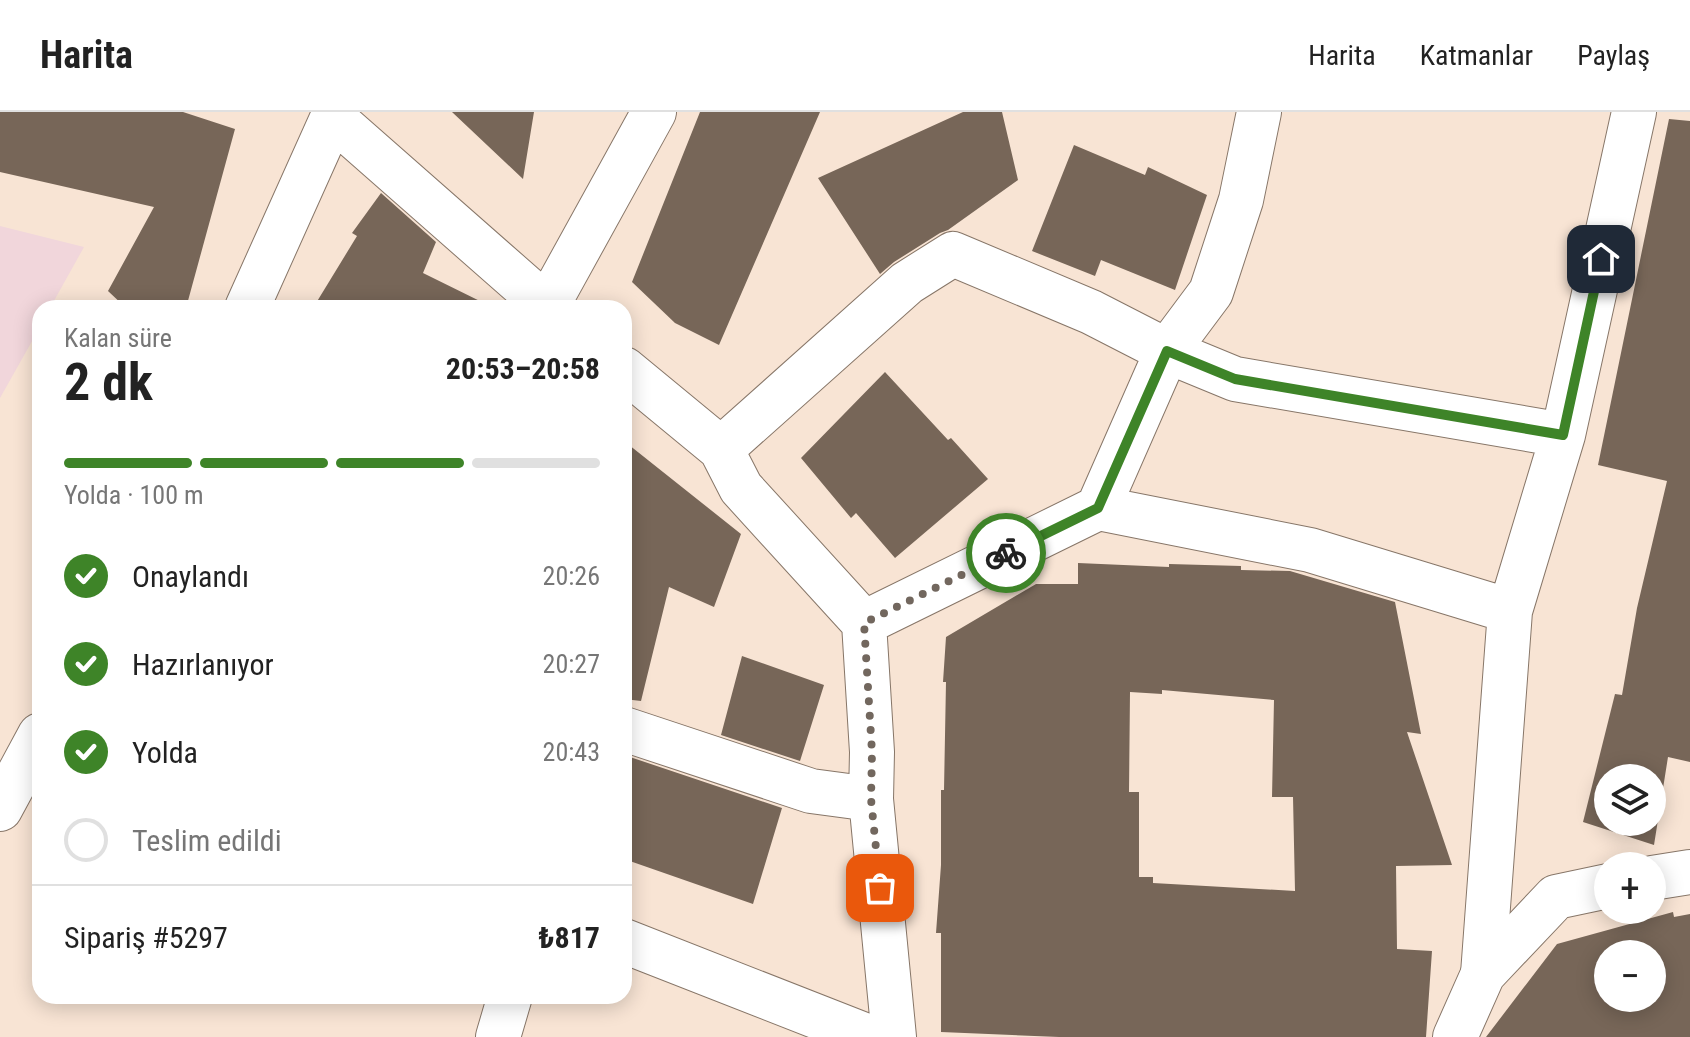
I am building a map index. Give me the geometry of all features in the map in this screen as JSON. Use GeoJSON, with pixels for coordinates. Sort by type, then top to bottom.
{"type":"FeatureCollection","features":[{"type":"Feature","properties":{"kind":"street"},"geometry":{"type":"LineString","coordinates":[[552,300],[654,112]]}},
{"type":"Feature","properties":{"kind":"street"},"geometry":{"type":"LineString","coordinates":[[1098,508],[1167,351],[1211,292],[1241,200],[1259,112]]}},
{"type":"Feature","properties":{"kind":"street"},"geometry":{"type":"LineString","coordinates":[[1483,974],[1510,611],[1563,435],[1634,112]]}},
{"type":"Feature","properties":{"kind":"street"},"geometry":{"type":"LineString","coordinates":[[251,300],[334,115],[540,300]]}},
{"type":"Feature","properties":{"kind":"street"},"geometry":{"type":"LineString","coordinates":[[721,449],[907,283],[953,254],[1091,312],[1167,351],[1235,379],[1563,435]]}},
{"type":"Feature","properties":{"kind":"street"},"geometry":{"type":"LineString","coordinates":[[632,376],[721,449],[741,488],[864,623],[872,752],[871,799],[894,1037]]}},
{"type":"Feature","properties":{"kind":"street"},"geometry":{"type":"LineString","coordinates":[[864,623],[1098,508],[1310,550],[1510,611]]}},
{"type":"Feature","properties":{"kind":"street"},"geometry":{"type":"LineString","coordinates":[[632,732],[811,791],[871,799]]}},
{"type":"Feature","properties":{"kind":"street"},"geometry":{"type":"LineString","coordinates":[[0,809],[32,750]]}},
{"type":"Feature","properties":{"kind":"street"},"geometry":{"type":"LineString","coordinates":[[1666,876],[1690,872]]}},
{"type":"Feature","properties":{"kind":"street"},"geometry":{"type":"LineString","coordinates":[[1455,1037],[1483,974],[1556,897],[1594,889]]}},
{"type":"Feature","properties":{"kind":"street"},"geometry":{"type":"LineString","coordinates":[[632,944],[869,1037]]}},
{"type":"Feature","properties":{"kind":"street"},"geometry":{"type":"LineString","coordinates":[[498,1037],[508,1004]]}},
{"type":"Feature","properties":{"kind":"shaded area"},"geometry":{"type":"Polygon","coordinates":[[[0,226],[84,247],[54,300],[32,300],[32,341],[0,398],[0,226]]]}},
{"type":"Feature","properties":{"kind":"building"},"geometry":{"type":"Polygon","coordinates":[[[0,112],[183,112],[235,129],[188,300],[118,300],[108,291],[154,207],[0,172],[0,112]]]}},
{"type":"Feature","properties":{"kind":"building"},"geometry":{"type":"Polygon","coordinates":[[[452,112],[534,112],[523,179],[452,112]]]}},
{"type":"Feature","properties":{"kind":"building"},"geometry":{"type":"Polygon","coordinates":[[[700,112],[820,112],[719,345],[675,323],[632,282],[700,112]]]}},
{"type":"Feature","properties":{"kind":"building"},"geometry":{"type":"Polygon","coordinates":[[[963,112],[1002,112],[1018,180],[880,274],[818,178],[963,112]]]}},
{"type":"Feature","properties":{"kind":"building"},"geometry":{"type":"Polygon","coordinates":[[[1669,119],[1690,121],[1690,762],[1668,757],[1666,770],[1666,764],[1598,764],[1615,694],[1622,695],[1637,608],[1667,481],[1598,465],[1669,119]]]}},
{"type":"Feature","properties":{"kind":"building"},"geometry":{"type":"Polygon","coordinates":[[[1074,145],[1145,175],[1148,167],[1207,195],[1175,290],[1101,260],[1095,276],[1032,251],[1074,145]]]}},
{"type":"Feature","properties":{"kind":"building"},"geometry":{"type":"Polygon","coordinates":[[[381,193],[436,242],[423,273],[478,300],[318,300],[357,236],[352,233],[381,193]]]}},
{"type":"Feature","properties":{"kind":"building"},"geometry":{"type":"Polygon","coordinates":[[[885,372],[988,479],[895,558],[856,513],[851,518],[801,458],[885,372]]]}},
{"type":"Feature","properties":{"kind":"building"},"geometry":{"type":"Polygon","coordinates":[[[632,447],[741,534],[714,607],[669,587],[641,701],[632,700],[632,447]]]}},
{"type":"Feature","properties":{"kind":"building"},"geometry":{"type":"Polygon","coordinates":[[[1078,563],[1241,566],[1241,570],[1290,571],[1395,602],[1421,734],[1407,732],[1452,865],[1396,866],[1397,949],[1432,951],[1426,1037],[1059,1037],[941,1032],[941,933],[936,933],[941,865],[941,790],[944,790],[946,682],[943,682],[946,637],[1036,584],[1078,584],[1078,563]],[[1162,690],[1162,694],[1130,692],[1129,792],[1139,792],[1139,877],[1153,877],[1153,883],[1295,891],[1293,797],[1272,797],[1274,700],[1162,690]]]}},
{"type":"Feature","properties":{"kind":"building"},"geometry":{"type":"Polygon","coordinates":[[[742,656],[824,685],[800,761],[721,735],[742,656]]]}},
{"type":"Feature","properties":{"kind":"building"},"geometry":{"type":"Polygon","coordinates":[[[632,758],[782,808],[753,904],[632,862],[632,758]]]}},
{"type":"Feature","properties":{"kind":"building"},"geometry":{"type":"Polygon","coordinates":[[[1594,778],[1594,826],[1583,822],[1594,778]]]}},
{"type":"Feature","properties":{"kind":"building"},"geometry":{"type":"Polygon","coordinates":[[[1626,836],[1655,836],[1654,845],[1626,836]]]}},
{"type":"Feature","properties":{"kind":"building"},"geometry":{"type":"Polygon","coordinates":[[[1673,912],[1674,917],[1690,914],[1690,1037],[1486,1037],[1557,944],[1630,924],[1666,924],[1666,914],[1673,912]]]}},
{"type":"Feature","properties":{"kind":"way so far"},"geometry":{"type":"LineString","coordinates":[[880,888],[871,799],[872,752],[864,623],[1006,553]]}},
{"type":"Feature","properties":{"kind":"route"},"geometry":{"type":"LineString","coordinates":[[1006,553],[1098,508],[1167,351],[1235,379],[1563,435],[1601,259]]}}]}
